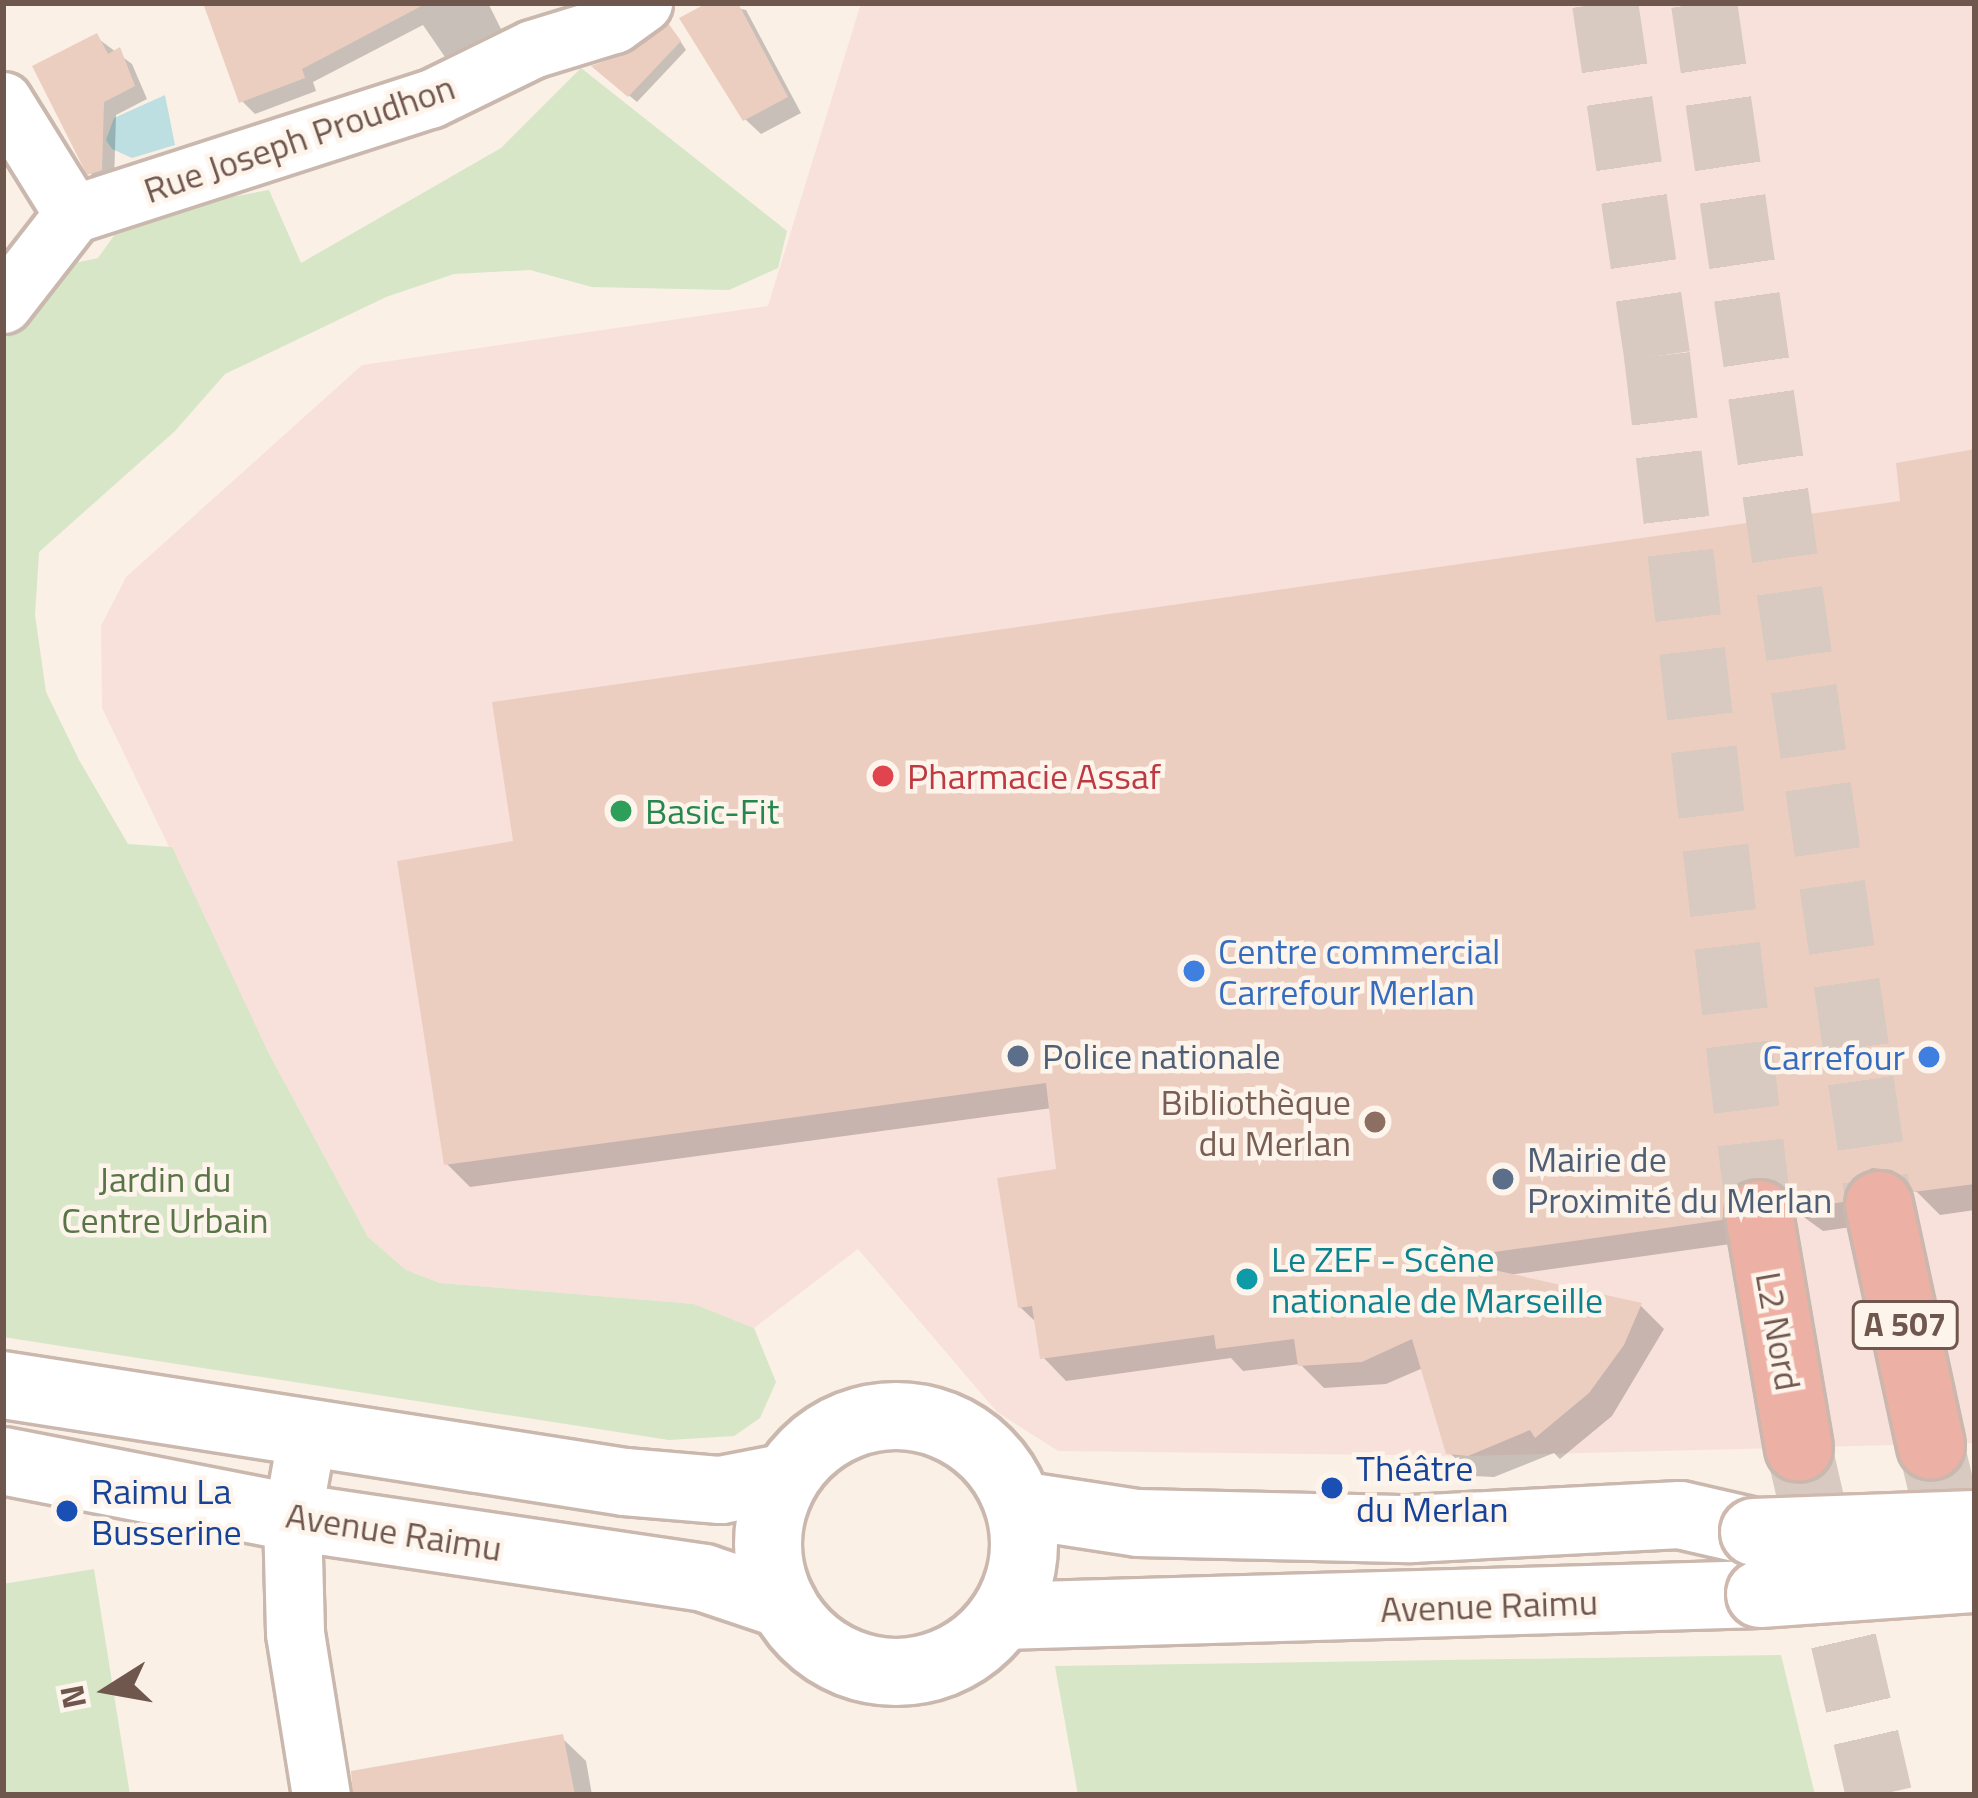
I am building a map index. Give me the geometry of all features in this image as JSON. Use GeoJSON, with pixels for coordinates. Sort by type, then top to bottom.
{"type":"FeatureCollection","features":[{"type":"Feature","properties":{"kind":"highway","name":"A 507"},"geometry":{"type":"LineString","coordinates":[[1879,1205],[1931,1445]]}},
{"type":"Feature","properties":{"kind":"highway","name":"L2 Nord"},"geometry":{"type":"LineString","coordinates":[[1759,1214],[1798,1448]]}},
{"type":"Feature","properties":{"kind":"street","name":"Rue Joseph Proudhon"},"geometry":{"type":"LineString","coordinates":[[73,214],[430,99],[532,49],[614,24],[643,3]]}},
{"type":"Feature","properties":{"kind":"street"},"geometry":{"type":"LineString","coordinates":[[3,101],[73,214],[3,304]]}},
{"type":"Feature","properties":{"kind":"street"},"geometry":{"type":"LineString","coordinates":[[3,1385],[625,1482],[722,1490],[783,1478]]}},
{"type":"Feature","properties":{"kind":"street"},"geometry":{"type":"LineString","coordinates":[[922,1419],[988,1454],[1020,1505],[1019,1581],[1002,1616],[979,1645],[900,1671],[831,1655],[803,1636],[784,1605],[769,1542],[783,1478],[819,1440],[854,1424],[922,1419]]}},
{"type":"Feature","properties":{"kind":"street"},"geometry":{"type":"LineString","coordinates":[[307,1434],[292,1517],[295,1633],[321,1795]]}},
{"type":"Feature","properties":{"kind":"street","name":"Avenue Raimu"},"geometry":{"type":"LineString","coordinates":[[3,1461],[292,1517],[704,1578],[784,1605]]}},
{"type":"Feature","properties":{"kind":"street","name":"Avenue Raimu"},"geometry":{"type":"LineString","coordinates":[[1020,1505],[1138,1523],[1411,1529],[1680,1515],[1757,1563],[1975,1580]]}},
{"type":"Feature","properties":{"kind":"street","name":"Avenue Raimu"},"geometry":{"type":"LineString","coordinates":[[1002,1616],[1757,1563],[1975,1524]]}},
{"type":"Feature","properties":{"kind":"shaded area"},"geometry":{"type":"Polygon","coordinates":[[[861,3],[1975,3],[1975,1443],[1467,1456],[1058,1451],[997,1412],[858,1249],[754,1328],[694,1304],[440,1283],[406,1270],[368,1237],[268,1052],[102,708],[101,626],[126,577],[362,365],[768,306],[861,3]]]}},
{"type":"Feature","properties":{"kind":"green space","name":"Jardin du Centre Urbain"},"geometry":{"type":"Polygon","coordinates":[[[581,68],[787,231],[778,268],[729,290],[592,287],[530,270],[454,274],[386,297],[225,374],[175,431],[39,552],[35,615],[46,692],[79,760],[128,844],[172,847],[268,1052],[368,1237],[406,1270],[440,1283],[694,1304],[754,1328],[776,1382],[760,1418],[734,1436],[669,1440],[3,1337],[3,341],[66,265],[98,258],[128,216],[269,190],[301,263],[501,148],[581,68]]]}},
{"type":"Feature","properties":{"kind":"green space"},"geometry":{"type":"Polygon","coordinates":[[[94,1569],[130,1795],[3,1795],[3,1584],[94,1569]]]}},
{"type":"Feature","properties":{"kind":"green space"},"geometry":{"type":"Polygon","coordinates":[[[1781,1655],[1815,1795],[1078,1795],[1055,1666],[1781,1655]]]}},
{"type":"Feature","properties":{"kind":"water"},"geometry":{"type":"Polygon","coordinates":[[[165,95],[175,145],[132,158],[112,149],[106,140],[114,118],[165,95]]]}},
{"type":"Feature","properties":{"kind":"building"},"geometry":{"type":"Polygon","coordinates":[[[203,3],[427,3],[302,69],[305,78],[239,103],[203,3]]]}},
{"type":"Feature","properties":{"kind":"building"},"geometry":{"type":"Polygon","coordinates":[[[707,3],[738,3],[788,97],[743,121],[679,18],[707,3]]]}},
{"type":"Feature","properties":{"kind":"building"},"geometry":{"type":"Polygon","coordinates":[[[668,23],[681,41],[628,97],[591,66],[633,51],[668,23]]]}},
{"type":"Feature","properties":{"kind":"building"},"geometry":{"type":"Polygon","coordinates":[[[97,33],[108,54],[120,47],[135,86],[104,102],[102,170],[87,175],[32,66],[97,33]]]}},
{"type":"Feature","properties":{"kind":"building","name":"Centre commercial Carrefour Merlan"},"geometry":{"type":"Polygon","coordinates":[[[1975,449],[1975,1184],[1913,1192],[1892,1170],[1872,1168],[1853,1178],[1843,1202],[1796,1209],[1787,1189],[1754,1177],[1734,1186],[1722,1220],[1445,1259],[1642,1303],[1624,1345],[1589,1393],[1535,1438],[1530,1430],[1468,1456],[1446,1454],[1412,1339],[1362,1362],[1298,1366],[1294,1339],[1216,1349],[1214,1335],[1040,1359],[1032,1306],[1018,1308],[997,1178],[1056,1169],[1046,1083],[444,1165],[397,861],[513,841],[492,702],[1900,501],[1896,463],[1975,449]]]}},
{"type":"Feature","properties":{"kind":"building"},"geometry":{"type":"Polygon","coordinates":[[[563,1734],[575,1795],[353,1795],[351,1771],[563,1734]]]}},
{"type":"Feature","properties":{"kind":"tunnel"},"geometry":{"type":"LineString","coordinates":[[1605,3],[1657,356],[1759,1214]]}},
{"type":"Feature","properties":{"kind":"tunnel"},"geometry":{"type":"LineString","coordinates":[[1704,3],[1879,1205]]}},
{"type":"Feature","properties":{"kind":"tunnel"},"geometry":{"type":"LineString","coordinates":[[1931,1445],[1975,1630]]}},
{"type":"Feature","properties":{"kind":"tunnel"},"geometry":{"type":"LineString","coordinates":[[1799,1448],[1879,1795]]}},
{"type":"Feature","properties":{"kind":"place","name":"Pharmacie Assaf"},"geometry":{"type":"Point","coordinates":[883,776]}},
{"type":"Feature","properties":{"kind":"place","name":"Basic-Fit"},"geometry":{"type":"Point","coordinates":[621,811]}},
{"type":"Feature","properties":{"kind":"place","name":"Centre commercial Carrefour Merlan"},"geometry":{"type":"Point","coordinates":[1194,971]}},
{"type":"Feature","properties":{"kind":"place","name":"Police nationale"},"geometry":{"type":"Point","coordinates":[1018,1056]}},
{"type":"Feature","properties":{"kind":"place","name":"Carrefour"},"geometry":{"type":"Point","coordinates":[1929,1057]}},
{"type":"Feature","properties":{"kind":"place","name":"Bibliothèque du Merlan"},"geometry":{"type":"Point","coordinates":[1375,1122]}},
{"type":"Feature","properties":{"kind":"place","name":"Mairie de Proximité du Merlan"},"geometry":{"type":"Point","coordinates":[1503,1179]}},
{"type":"Feature","properties":{"kind":"place","name":"Le ZEF - Scène nationale de Marseille"},"geometry":{"type":"Point","coordinates":[1247,1279]}},
{"type":"Feature","properties":{"kind":"place","name":"Théâtre du Merlan"},"geometry":{"type":"Point","coordinates":[1332,1488]}},
{"type":"Feature","properties":{"kind":"place","name":"Raimu La Busserine"},"geometry":{"type":"Point","coordinates":[67,1511]}}]}
